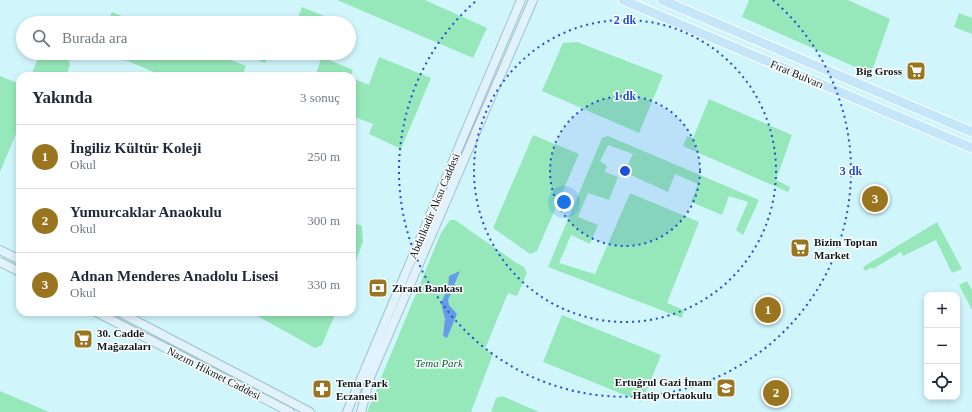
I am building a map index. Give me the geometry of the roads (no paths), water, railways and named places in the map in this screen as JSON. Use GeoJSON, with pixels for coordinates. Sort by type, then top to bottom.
{"type":"FeatureCollection","features":[{"type":"Feature","properties":{"kind":"main road","name":"Abdulkadir Aksu Caddesi"},"geometry":{"type":"LineString","coordinates":[[347,412],[521,0]]}},
{"type":"Feature","properties":{"kind":"main road","name":"Abdulkadir Aksu Caddesi"},"geometry":{"type":"LineString","coordinates":[[361,412],[371,375],[533,0]]}},
{"type":"Feature","properties":{"kind":"main road","name":"Fırat Bulvarı"},"geometry":{"type":"LineString","coordinates":[[622,0],[972,148]]}},
{"type":"Feature","properties":{"kind":"main road","name":"Fırat Bulvarı"},"geometry":{"type":"LineString","coordinates":[[662,0],[972,132]]}},
{"type":"Feature","properties":{"kind":"main road"},"geometry":{"type":"LineString","coordinates":[[0,250],[16,258]]}},
{"type":"Feature","properties":{"kind":"main road"},"geometry":{"type":"LineString","coordinates":[[0,262],[16,270]]}},
{"type":"Feature","properties":{"kind":"main road","name":"Nazım Hikmet Caddesi"},"geometry":{"type":"LineString","coordinates":[[104,316],[290,412]]}},
{"type":"Feature","properties":{"kind":"main road","name":"Nazım Hikmet Caddesi"},"geometry":{"type":"LineString","coordinates":[[127,316],[310,412]]}},
{"type":"Feature","properties":{"kind":"water"},"geometry":{"type":"Polygon","coordinates":[[[460,271],[448,300],[449,305],[457,314],[447,338],[443,336],[445,319],[441,303],[448,288],[449,276],[460,271]]]}},
{"type":"Feature","properties":{"kind":"place","name":"Big Gross"},"geometry":{"type":"Point","coordinates":[916,71]}},
{"type":"Feature","properties":{"kind":"place","name":"Adnan Menderes Anadolu Lisesi"},"geometry":{"type":"Point","coordinates":[875,199]}},
{"type":"Feature","properties":{"kind":"place","name":"Bizim Toptan Market"},"geometry":{"type":"Point","coordinates":[800,248]}},
{"type":"Feature","properties":{"kind":"place","name":"Ziraat Bankası"},"geometry":{"type":"Point","coordinates":[378,288]}},
{"type":"Feature","properties":{"kind":"place","name":"İngiliz Kültür Koleji"},"geometry":{"type":"Point","coordinates":[768,310]}},
{"type":"Feature","properties":{"kind":"place","name":"30. Cadde Mağazaları"},"geometry":{"type":"Point","coordinates":[83,339]}},
{"type":"Feature","properties":{"kind":"place","name":"Ertuğrul Gazi İmam Hatip Ortaokulu"},"geometry":{"type":"Point","coordinates":[726,388]}},
{"type":"Feature","properties":{"kind":"place","name":"Tema Park Eczanesi"},"geometry":{"type":"Point","coordinates":[322,389]}},
{"type":"Feature","properties":{"kind":"place","name":"Yumurcaklar Anaokulu"},"geometry":{"type":"Point","coordinates":[776,393]}},
{"type":"Feature","properties":{"kind":"park label","name":"Tema Park"},"geometry":{"type":"Point","coordinates":[439,363]}}]}
